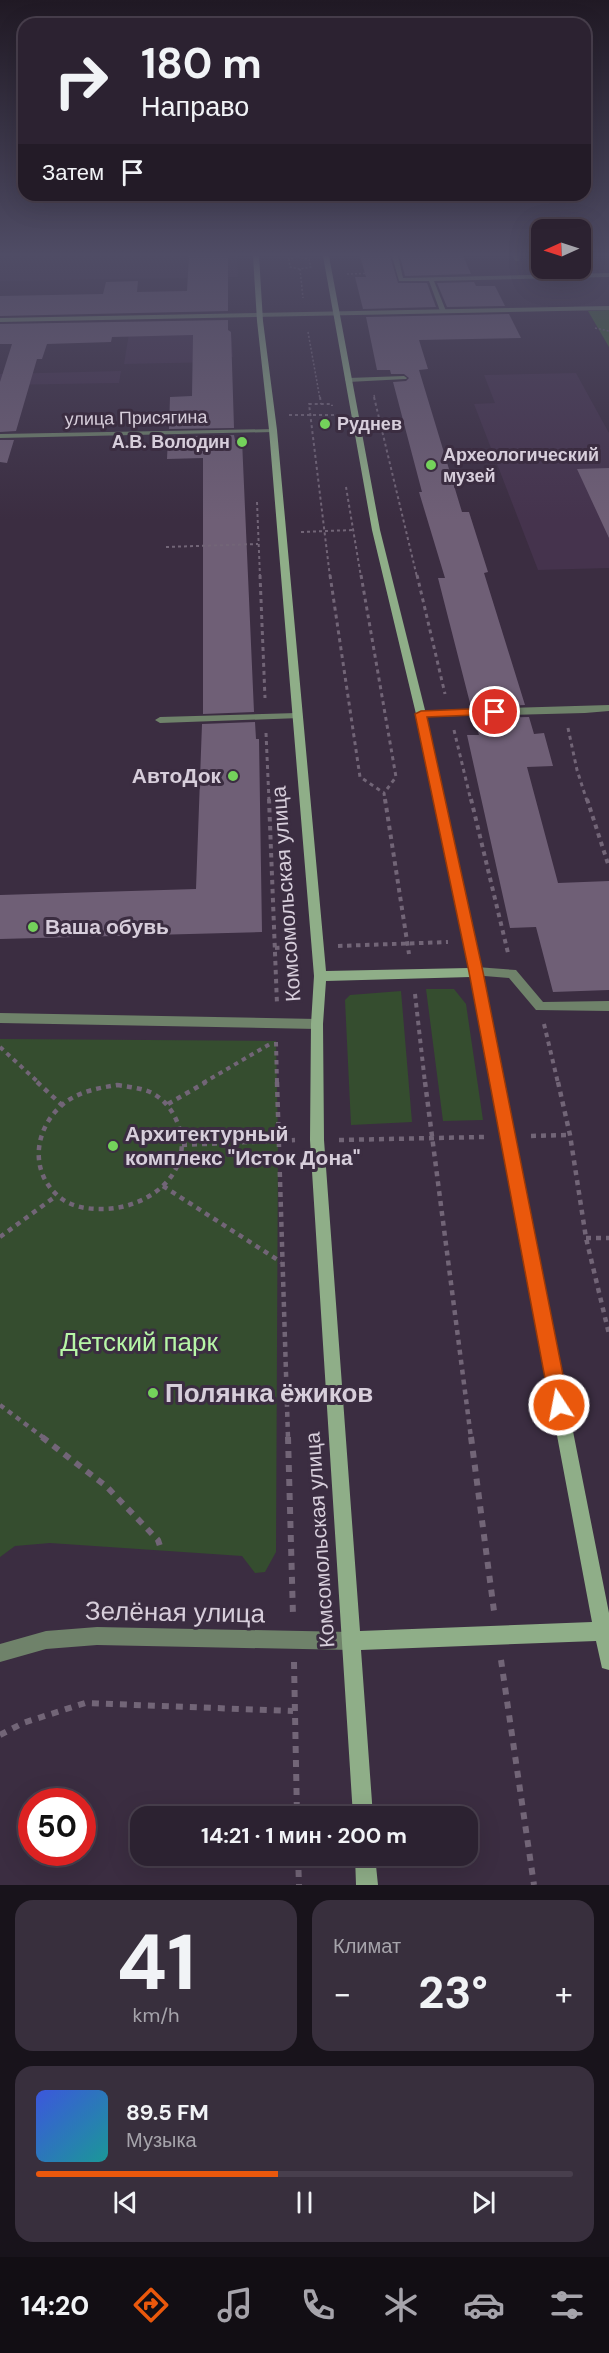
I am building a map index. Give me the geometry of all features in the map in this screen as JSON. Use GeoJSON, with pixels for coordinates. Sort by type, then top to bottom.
{"type":"FeatureCollection","features":[{"type":"Feature","properties":{"kind":"main road","name":"Комсомольская улица"},"geometry":{"type":"LineString","coordinates":[[263,344],[273,430],[320,976],[317,1024],[317,1140],[362,1806]]}},
{"type":"Feature","properties":{"kind":"main road"},"geometry":{"type":"LineString","coordinates":[[341,344],[376,530],[421,714],[476,972],[519,1202],[607,1631],[609,1661]]}},
{"type":"Feature","properties":{"kind":"main road"},"geometry":{"type":"LineString","coordinates":[[320,976],[476,972]]}},
{"type":"Feature","properties":{"kind":"main road"},"geometry":{"type":"LineString","coordinates":[[351,1641],[607,1631]]}},
{"type":"Feature","properties":{"kind":"main road"},"geometry":{"type":"LineString","coordinates":[[366,1866],[367,1885]]}},
{"type":"Feature","properties":{"kind":"street"},"geometry":{"type":"LineString","coordinates":[[348,380],[404,378]]}},
{"type":"Feature","properties":{"kind":"street","name":"улица Присягина"},"geometry":{"type":"LineString","coordinates":[[0,436],[273,430]]}},
{"type":"Feature","properties":{"kind":"street"},"geometry":{"type":"LineString","coordinates":[[421,714],[564,712],[609,708]]}},
{"type":"Feature","properties":{"kind":"street"},"geometry":{"type":"LineString","coordinates":[[160,720],[297,716]]}},
{"type":"Feature","properties":{"kind":"street"},"geometry":{"type":"LineString","coordinates":[[476,972],[512,973],[540,1007],[609,1006]]}},
{"type":"Feature","properties":{"kind":"street"},"geometry":{"type":"LineString","coordinates":[[0,1018],[317,1024]]}},
{"type":"Feature","properties":{"kind":"street","name":"Зелёная улица"},"geometry":{"type":"LineString","coordinates":[[0,1653],[46,1640],[97,1636],[351,1641]]}},
{"type":"Feature","properties":{"kind":"path"},"geometry":{"type":"LineString","coordinates":[[310,344],[321,404]]}},
{"type":"Feature","properties":{"kind":"path"},"geometry":{"type":"LineString","coordinates":[[371,379],[416,579],[512,973]]}},
{"type":"Feature","properties":{"kind":"path"},"geometry":{"type":"LineString","coordinates":[[335,426],[332,404],[309,405],[323,532],[360,777],[384,793]]}},
{"type":"Feature","properties":{"kind":"path"},"geometry":{"type":"LineString","coordinates":[[271,416],[354,414]]}},
{"type":"Feature","properties":{"kind":"path"},"geometry":{"type":"LineString","coordinates":[[345,484],[396,777],[384,793],[413,974],[431,1138],[497,1636],[534,1885]]}},
{"type":"Feature","properties":{"kind":"path"},"geometry":{"type":"LineString","coordinates":[[282,533],[353,530]]}},
{"type":"Feature","properties":{"kind":"path"},"geometry":{"type":"LineString","coordinates":[[166,547],[258,544]]}},
{"type":"Feature","properties":{"kind":"path"},"geometry":{"type":"LineString","coordinates":[[564,712],[577,770],[609,867]]}},
{"type":"Feature","properties":{"kind":"path"},"geometry":{"type":"LineString","coordinates":[[342,946],[454,942]]}},
{"type":"Feature","properties":{"kind":"path"},"geometry":{"type":"LineString","coordinates":[[540,1007],[570,1135],[586,1238],[609,1334]]}},
{"type":"Feature","properties":{"kind":"path"},"geometry":{"type":"LineString","coordinates":[[168,1104],[276,1041]]}},
{"type":"Feature","properties":{"kind":"path"},"geometry":{"type":"LineString","coordinates":[[0,1047],[62,1106]]}},
{"type":"Feature","properties":{"kind":"path"},"geometry":{"type":"LineString","coordinates":[[117,1085],[136,1087],[153,1094],[168,1104],[181,1130],[182,1144],[174,1173],[163,1186],[142,1201],[119,1209],[96,1211],[74,1206],[56,1196],[43,1180],[37,1161],[38,1141],[47,1122],[62,1106],[78,1095],[97,1088],[117,1085]]}},
{"type":"Feature","properties":{"kind":"path"},"geometry":{"type":"LineString","coordinates":[[182,1144],[570,1135]]}},
{"type":"Feature","properties":{"kind":"path"},"geometry":{"type":"LineString","coordinates":[[163,1186],[281,1262]]}},
{"type":"Feature","properties":{"kind":"path"},"geometry":{"type":"LineString","coordinates":[[0,1237],[56,1196]]}},
{"type":"Feature","properties":{"kind":"path"},"geometry":{"type":"LineString","coordinates":[[586,1238],[609,1238]]}},
{"type":"Feature","properties":{"kind":"path"},"geometry":{"type":"LineString","coordinates":[[0,1405],[106,1486],[158,1540],[161,1549]]}},
{"type":"Feature","properties":{"kind":"path"},"geometry":{"type":"LineString","coordinates":[[0,1735],[23,1723],[85,1703],[293,1712]]}},
{"type":"Feature","properties":{"kind":"path"},"geometry":{"type":"LineString","coordinates":[[298,1866],[299,1885]]}},
{"type":"Feature","properties":{"kind":"shaded area"},"geometry":{"type":"Polygon","coordinates":[[[127,344],[232,344],[233,357],[219,357],[219,362],[124,364],[127,344]]]}},
{"type":"Feature","properties":{"kind":"shaded area"},"geometry":{"type":"Polygon","coordinates":[[[121,371],[119,383],[0,385],[0,374],[121,371]]]}},
{"type":"Feature","properties":{"kind":"shaded area"},"geometry":{"type":"Polygon","coordinates":[[[576,373],[609,433],[609,568],[538,570],[474,404],[495,403],[484,375],[576,373]]]}},
{"type":"Feature","properties":{"kind":"green space"},"geometry":{"type":"Polygon","coordinates":[[[426,989],[454,989],[466,1004],[483,1120],[443,1121],[426,989]]]}},
{"type":"Feature","properties":{"kind":"green space"},"geometry":{"type":"Polygon","coordinates":[[[401,991],[412,1122],[351,1125],[345,1000],[350,995],[401,991]]]}},
{"type":"Feature","properties":{"kind":"green space","name":"Детский парк"},"geometry":{"type":"Polygon","coordinates":[[[0,1039],[276,1041],[278,1141],[276,1552],[265,1572],[255,1573],[242,1556],[50,1543],[15,1546],[0,1557],[0,1039]]]}},
{"type":"Feature","properties":{"kind":"building"},"geometry":{"type":"Polygon","coordinates":[[[0,344],[48,344],[42,359],[37,359],[16,431],[0,432],[0,382],[12,344],[0,344]]]}},
{"type":"Feature","properties":{"kind":"building"},"geometry":{"type":"Polygon","coordinates":[[[193,344],[231,344],[234,428],[169,429],[170,397],[192,396],[193,344]]]}},
{"type":"Feature","properties":{"kind":"building"},"geometry":{"type":"Polygon","coordinates":[[[372,344],[420,344],[428,369],[419,370],[462,512],[469,512],[488,572],[484,573],[525,705],[471,707],[438,578],[445,578],[419,492],[422,492],[393,382],[406,381],[409,378],[404,374],[391,374],[390,370],[377,370],[372,344]]]}},
{"type":"Feature","properties":{"kind":"building"},"geometry":{"type":"Polygon","coordinates":[[[234,435],[235,440],[242,440],[254,712],[203,714],[203,458],[167,459],[168,437],[234,435]]]}},
{"type":"Feature","properties":{"kind":"building"},"geometry":{"type":"Polygon","coordinates":[[[0,440],[14,440],[7,463],[0,462],[0,440]]]}},
{"type":"Feature","properties":{"kind":"building"},"geometry":{"type":"Polygon","coordinates":[[[609,468],[609,538],[577,469],[609,468]]]}},
{"type":"Feature","properties":{"kind":"building"},"geometry":{"type":"Polygon","coordinates":[[[529,717],[534,734],[544,733],[553,766],[527,767],[558,883],[609,881],[609,990],[553,992],[536,927],[510,928],[467,735],[479,735],[474,718],[529,717]]]}},
{"type":"Feature","properties":{"kind":"building"},"geometry":{"type":"Polygon","coordinates":[[[255,722],[256,739],[259,739],[262,932],[0,939],[0,895],[196,889],[202,724],[255,722]]]}},
{"type":"Feature","properties":{"kind":"place","name":"Руднев"},"geometry":{"type":"Point","coordinates":[325,424]}},
{"type":"Feature","properties":{"kind":"place","name":"А.В. Володин"},"geometry":{"type":"Point","coordinates":[242,442]}},
{"type":"Feature","properties":{"kind":"place","name":"Археологический музей"},"geometry":{"type":"Point","coordinates":[431,465]}},
{"type":"Feature","properties":{"kind":"place","name":"АвтоДок"},"geometry":{"type":"Point","coordinates":[233,776]}},
{"type":"Feature","properties":{"kind":"place","name":"Ваша обувь"},"geometry":{"type":"Point","coordinates":[33,927]}},
{"type":"Feature","properties":{"kind":"place","name":"Архитектурный комплекс \"Исток Дона\""},"geometry":{"type":"Point","coordinates":[113,1146]}},
{"type":"Feature","properties":{"kind":"place","name":"Полянка ёжиков"},"geometry":{"type":"Point","coordinates":[153,1393]}},
{"type":"Feature","properties":{"kind":"route"},"geometry":{"type":"LineString","coordinates":[[495,712],[421,714],[476,972],[559,1405]]}}]}
